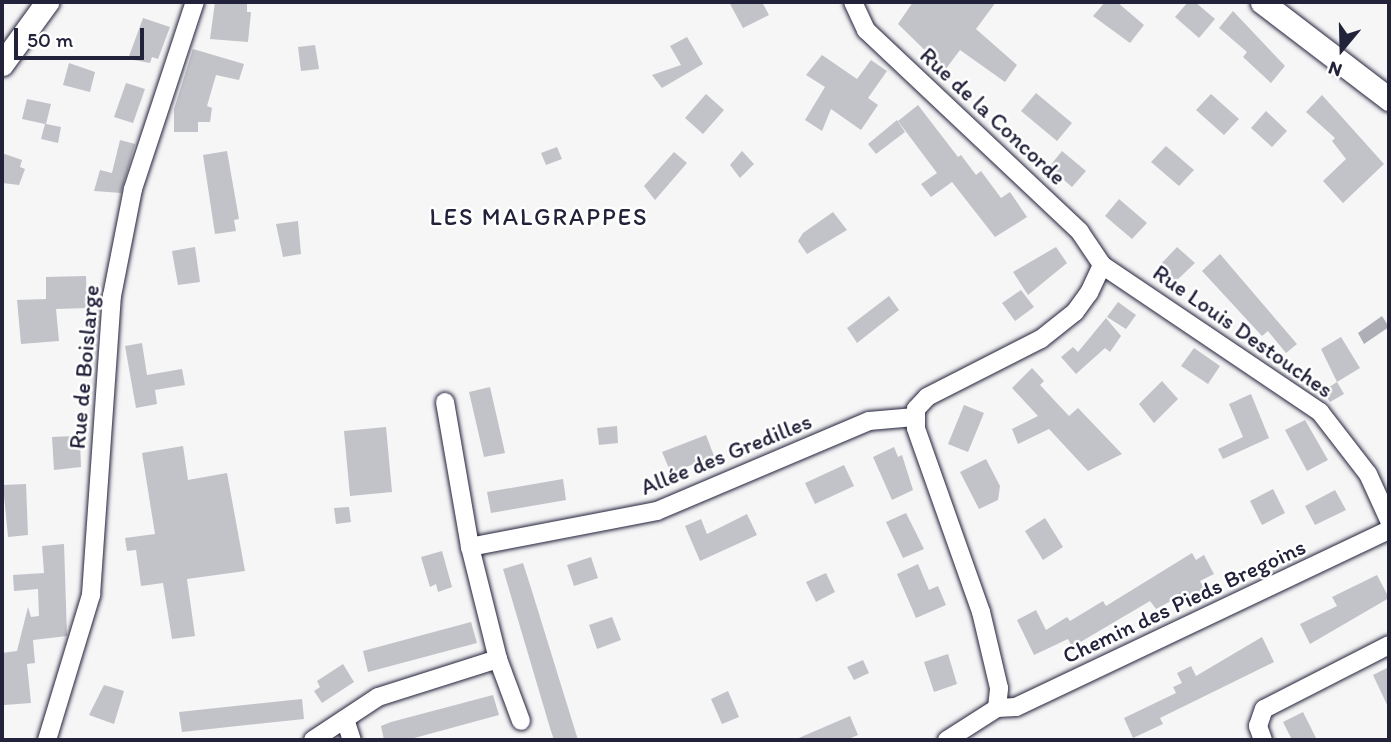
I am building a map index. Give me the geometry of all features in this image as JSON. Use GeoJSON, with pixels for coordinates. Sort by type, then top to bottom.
{"type":"FeatureCollection","features":[{"type":"Feature","properties":{"kind":"main road"},"geometry":{"type":"LineString","coordinates":[[2,64],[47,2]]}},
{"type":"Feature","properties":{"kind":"main road"},"geometry":{"type":"LineString","coordinates":[[1262,2],[1389,99]]}},
{"type":"Feature","properties":{"kind":"street","name":"Rue de Boislarge"},"geometry":{"type":"LineString","coordinates":[[47,740],[91,595],[112,296],[133,189],[195,2]]}},
{"type":"Feature","properties":{"kind":"street","name":"Rue de la Concorde"},"geometry":{"type":"LineString","coordinates":[[853,2],[866,30],[1080,232],[1102,265]]}},
{"type":"Feature","properties":{"kind":"street"},"geometry":{"type":"LineString","coordinates":[[947,740],[996,708],[999,688],[981,612],[915,417],[927,397],[1041,339],[1075,312],[1102,265]]}},
{"type":"Feature","properties":{"kind":"street","name":"Rue Louis Destouches"},"geometry":{"type":"LineString","coordinates":[[1102,265],[1320,412],[1368,474],[1389,520]]}},
{"type":"Feature","properties":{"kind":"street"},"geometry":{"type":"LineString","coordinates":[[445,402],[470,547],[498,659],[521,722]]}},
{"type":"Feature","properties":{"kind":"street","name":"Allée des Gredilles"},"geometry":{"type":"LineString","coordinates":[[470,547],[657,511],[869,421],[915,417]]}},
{"type":"Feature","properties":{"kind":"street","name":"Chemin des Pieds Bregoins"},"geometry":{"type":"LineString","coordinates":[[996,708],[1016,708],[1389,530]]}},
{"type":"Feature","properties":{"kind":"street"},"geometry":{"type":"LineString","coordinates":[[1263,740],[1258,726],[1264,709],[1389,645]]}},
{"type":"Feature","properties":{"kind":"street"},"geometry":{"type":"LineString","coordinates":[[313,740],[378,697],[498,659]]}},
{"type":"Feature","properties":{"kind":"street"},"geometry":{"type":"LineString","coordinates":[[345,719],[352,740]]}},
{"type":"Feature","properties":{"kind":"shaded area"},"geometry":{"type":"Polygon","coordinates":[[[1382,316],[1389,327],[1364,344],[1358,333],[1382,316]]]}},
{"type":"Feature","properties":{"kind":"building"},"geometry":{"type":"Polygon","coordinates":[[[215,2],[247,3],[247,12],[251,12],[248,42],[210,39],[215,2]]]}},
{"type":"Feature","properties":{"kind":"building"},"geometry":{"type":"Polygon","coordinates":[[[729,2],[762,2],[769,15],[743,28],[729,2]]]}},
{"type":"Feature","properties":{"kind":"building"},"geometry":{"type":"Polygon","coordinates":[[[913,2],[996,2],[976,29],[1017,65],[1005,82],[960,50],[945,70],[898,24],[913,2]]]}},
{"type":"Feature","properties":{"kind":"building"},"geometry":{"type":"Polygon","coordinates":[[[1105,2],[1117,2],[1144,25],[1130,43],[1093,16],[1105,2]]]}},
{"type":"Feature","properties":{"kind":"building"},"geometry":{"type":"Polygon","coordinates":[[[1188,2],[1195,2],[1215,19],[1199,38],[1175,17],[1188,2]]]}},
{"type":"Feature","properties":{"kind":"building"},"geometry":{"type":"Polygon","coordinates":[[[1233,11],[1285,66],[1271,83],[1243,57],[1247,52],[1219,28],[1233,11]]]}},
{"type":"Feature","properties":{"kind":"building"},"geometry":{"type":"Polygon","coordinates":[[[143,18],[170,27],[158,59],[152,57],[150,63],[128,59],[143,18]]]}},
{"type":"Feature","properties":{"kind":"building"},"geometry":{"type":"Polygon","coordinates":[[[687,37],[703,64],[662,88],[652,75],[681,65],[670,46],[687,37]]]}},
{"type":"Feature","properties":{"kind":"building"},"geometry":{"type":"Polygon","coordinates":[[[315,45],[319,69],[301,71],[298,47],[315,45]]]}},
{"type":"Feature","properties":{"kind":"building"},"geometry":{"type":"Polygon","coordinates":[[[193,49],[244,64],[239,80],[216,75],[207,106],[212,108],[210,122],[198,122],[198,132],[174,132],[174,109],[193,49]]]}},
{"type":"Feature","properties":{"kind":"building"},"geometry":{"type":"Polygon","coordinates":[[[822,55],[857,79],[871,60],[887,71],[868,98],[878,105],[861,130],[831,109],[822,131],[805,120],[825,87],[806,75],[822,55]]]}},
{"type":"Feature","properties":{"kind":"building"},"geometry":{"type":"Polygon","coordinates":[[[69,63],[95,72],[90,92],[63,85],[69,63]]]}},
{"type":"Feature","properties":{"kind":"building"},"geometry":{"type":"Polygon","coordinates":[[[126,83],[145,89],[133,123],[114,117],[126,83]]]}},
{"type":"Feature","properties":{"kind":"building"},"geometry":{"type":"Polygon","coordinates":[[[1036,93],[1072,123],[1057,141],[1021,111],[1036,93]]]}},
{"type":"Feature","properties":{"kind":"building"},"geometry":{"type":"Polygon","coordinates":[[[706,94],[724,110],[703,134],[685,118],[706,94]]]}},
{"type":"Feature","properties":{"kind":"building"},"geometry":{"type":"Polygon","coordinates":[[[1211,94],[1239,119],[1224,135],[1196,110],[1211,94]]]}},
{"type":"Feature","properties":{"kind":"building"},"geometry":{"type":"Polygon","coordinates":[[[1322,95],[1384,164],[1343,203],[1323,181],[1346,159],[1332,141],[1335,138],[1306,112],[1322,95]]]}},
{"type":"Feature","properties":{"kind":"building"},"geometry":{"type":"Polygon","coordinates":[[[27,99],[51,104],[46,124],[61,127],[58,143],[41,139],[45,124],[22,119],[27,99]]]}},
{"type":"Feature","properties":{"kind":"building"},"geometry":{"type":"Polygon","coordinates":[[[918,105],[958,157],[961,155],[976,175],[981,171],[1001,198],[1010,192],[1027,217],[995,237],[952,182],[931,197],[921,184],[937,173],[898,121],[918,105]]]}},
{"type":"Feature","properties":{"kind":"building"},"geometry":{"type":"Polygon","coordinates":[[[1266,111],[1287,131],[1272,147],[1251,128],[1266,111]]]}},
{"type":"Feature","properties":{"kind":"building"},"geometry":{"type":"Polygon","coordinates":[[[897,120],[905,132],[876,154],[868,144],[897,120]]]}},
{"type":"Feature","properties":{"kind":"building"},"geometry":{"type":"Polygon","coordinates":[[[120,140],[135,144],[121,193],[94,191],[100,170],[112,173],[120,140]]]}},
{"type":"Feature","properties":{"kind":"building"},"geometry":{"type":"Polygon","coordinates":[[[1166,146],[1194,170],[1179,186],[1151,162],[1166,146]]]}},
{"type":"Feature","properties":{"kind":"building"},"geometry":{"type":"Polygon","coordinates":[[[557,147],[562,159],[546,165],[541,153],[557,147]]]}},
{"type":"Feature","properties":{"kind":"building"},"geometry":{"type":"Polygon","coordinates":[[[227,151],[239,219],[234,220],[236,231],[215,234],[203,155],[227,151]]]}},
{"type":"Feature","properties":{"kind":"building"},"geometry":{"type":"Polygon","coordinates":[[[742,151],[754,164],[740,178],[730,165],[742,151]]]}},
{"type":"Feature","properties":{"kind":"building"},"geometry":{"type":"Polygon","coordinates":[[[1062,151],[1086,171],[1072,187],[1049,167],[1062,151]]]}},
{"type":"Feature","properties":{"kind":"building"},"geometry":{"type":"Polygon","coordinates":[[[674,152],[687,163],[655,200],[644,186],[674,152]]]}},
{"type":"Feature","properties":{"kind":"building"},"geometry":{"type":"Polygon","coordinates":[[[2,153],[22,160],[20,167],[25,169],[19,185],[2,183],[2,153]]]}},
{"type":"Feature","properties":{"kind":"building"},"geometry":{"type":"Polygon","coordinates":[[[1119,199],[1147,223],[1132,239],[1105,216],[1119,199]]]}},
{"type":"Feature","properties":{"kind":"building"},"geometry":{"type":"Polygon","coordinates":[[[833,212],[847,230],[807,254],[798,241],[803,233],[833,212]]]}},
{"type":"Feature","properties":{"kind":"building"},"geometry":{"type":"Polygon","coordinates":[[[298,221],[301,254],[283,257],[276,224],[298,221]]]}},
{"type":"Feature","properties":{"kind":"building"},"geometry":{"type":"Polygon","coordinates":[[[195,247],[200,282],[178,285],[172,251],[195,247]]]}},
{"type":"Feature","properties":{"kind":"building"},"geometry":{"type":"Polygon","coordinates":[[[1056,247],[1067,263],[1028,295],[1013,272],[1056,247]]]}},
{"type":"Feature","properties":{"kind":"building"},"geometry":{"type":"Polygon","coordinates":[[[1177,247],[1195,263],[1175,282],[1160,265],[1177,247]]]}},
{"type":"Feature","properties":{"kind":"building"},"geometry":{"type":"Polygon","coordinates":[[[1220,254],[1297,344],[1286,353],[1268,331],[1262,336],[1202,271],[1220,254]]]}},
{"type":"Feature","properties":{"kind":"building"},"geometry":{"type":"Polygon","coordinates":[[[86,276],[87,308],[56,309],[59,341],[21,344],[17,300],[46,299],[46,277],[86,276]]]}},
{"type":"Feature","properties":{"kind":"building"},"geometry":{"type":"Polygon","coordinates":[[[1021,290],[1034,307],[1015,321],[1002,303],[1021,290]]]}},
{"type":"Feature","properties":{"kind":"building"},"geometry":{"type":"Polygon","coordinates":[[[889,296],[899,310],[857,343],[847,328],[889,296]]]}},
{"type":"Feature","properties":{"kind":"building"},"geometry":{"type":"Polygon","coordinates":[[[1118,302],[1136,315],[1126,329],[1107,317],[1118,302]]]}},
{"type":"Feature","properties":{"kind":"building"},"geometry":{"type":"Polygon","coordinates":[[[1106,318],[1121,336],[1110,352],[1105,348],[1076,374],[1061,357],[1073,347],[1078,352],[1106,318]]]}},
{"type":"Feature","properties":{"kind":"building"},"geometry":{"type":"Polygon","coordinates":[[[1341,337],[1360,368],[1337,382],[1321,349],[1341,337]]]}},
{"type":"Feature","properties":{"kind":"building"},"geometry":{"type":"Polygon","coordinates":[[[142,343],[147,375],[182,369],[185,385],[155,390],[157,404],[136,408],[125,346],[142,343]]]}},
{"type":"Feature","properties":{"kind":"building"},"geometry":{"type":"Polygon","coordinates":[[[1194,348],[1220,366],[1208,384],[1181,366],[1194,348]]]}},
{"type":"Feature","properties":{"kind":"building"},"geometry":{"type":"Polygon","coordinates":[[[1032,368],[1044,381],[1040,385],[1069,416],[1078,408],[1122,454],[1088,471],[1049,429],[1018,444],[1012,429],[1038,416],[1012,388],[1032,368]]]}},
{"type":"Feature","properties":{"kind":"building"},"geometry":{"type":"Polygon","coordinates":[[[1162,381],[1178,399],[1154,423],[1139,404],[1162,381]]]}},
{"type":"Feature","properties":{"kind":"building"},"geometry":{"type":"Polygon","coordinates":[[[1337,382],[1344,394],[1330,402],[1323,391],[1337,382]]]}},
{"type":"Feature","properties":{"kind":"building"},"geometry":{"type":"Polygon","coordinates":[[[490,387],[505,453],[484,457],[469,392],[490,387]]]}},
{"type":"Feature","properties":{"kind":"building"},"geometry":{"type":"Polygon","coordinates":[[[1251,394],[1269,438],[1223,459],[1218,449],[1243,437],[1229,404],[1251,394]]]}},
{"type":"Feature","properties":{"kind":"building"},"geometry":{"type":"Polygon","coordinates":[[[964,405],[984,413],[968,452],[948,444],[964,405]]]}},
{"type":"Feature","properties":{"kind":"building"},"geometry":{"type":"Polygon","coordinates":[[[1305,420],[1328,460],[1307,471],[1285,430],[1305,420]]]}},
{"type":"Feature","properties":{"kind":"building"},"geometry":{"type":"Polygon","coordinates":[[[617,426],[618,443],[599,445],[597,428],[617,426]]]}},
{"type":"Feature","properties":{"kind":"building"},"geometry":{"type":"Polygon","coordinates":[[[386,427],[392,492],[350,496],[344,431],[386,427]]]}},
{"type":"Feature","properties":{"kind":"building"},"geometry":{"type":"Polygon","coordinates":[[[706,435],[714,456],[671,473],[662,452],[706,435]]]}},
{"type":"Feature","properties":{"kind":"building"},"geometry":{"type":"Polygon","coordinates":[[[73,436],[80,440],[81,467],[54,470],[52,437],[73,436]]]}},
{"type":"Feature","properties":{"kind":"building"},"geometry":{"type":"Polygon","coordinates":[[[183,446],[188,480],[227,473],[245,571],[187,579],[195,636],[172,639],[163,583],[141,586],[136,550],[127,551],[125,538],[155,534],[142,453],[183,446]]]}},
{"type":"Feature","properties":{"kind":"building"},"geometry":{"type":"Polygon","coordinates":[[[894,447],[898,457],[902,455],[913,490],[892,500],[873,457],[894,447]]]}},
{"type":"Feature","properties":{"kind":"building"},"geometry":{"type":"Polygon","coordinates":[[[986,459],[1000,486],[998,500],[979,509],[960,472],[986,459]]]}},
{"type":"Feature","properties":{"kind":"building"},"geometry":{"type":"Polygon","coordinates":[[[844,465],[854,486],[815,504],[805,483],[844,465]]]}},
{"type":"Feature","properties":{"kind":"building"},"geometry":{"type":"Polygon","coordinates":[[[563,479],[566,500],[491,513],[487,492],[563,479]]]}},
{"type":"Feature","properties":{"kind":"building"},"geometry":{"type":"Polygon","coordinates":[[[26,484],[28,535],[8,537],[3,485],[26,484]]]}},
{"type":"Feature","properties":{"kind":"building"},"geometry":{"type":"Polygon","coordinates":[[[1273,489],[1285,513],[1262,525],[1250,501],[1273,489]]]}},
{"type":"Feature","properties":{"kind":"building"},"geometry":{"type":"Polygon","coordinates":[[[1335,490],[1346,510],[1315,525],[1305,506],[1335,490]]]}},
{"type":"Feature","properties":{"kind":"building"},"geometry":{"type":"Polygon","coordinates":[[[349,507],[351,522],[336,524],[334,508],[349,507]]]}},
{"type":"Feature","properties":{"kind":"building"},"geometry":{"type":"Polygon","coordinates":[[[906,513],[924,549],[903,558],[886,522],[906,513]]]}},
{"type":"Feature","properties":{"kind":"building"},"geometry":{"type":"Polygon","coordinates":[[[747,514],[757,535],[700,561],[685,526],[701,519],[707,534],[747,514]]]}},
{"type":"Feature","properties":{"kind":"building"},"geometry":{"type":"Polygon","coordinates":[[[1045,518],[1063,547],[1043,560],[1025,531],[1045,518]]]}},
{"type":"Feature","properties":{"kind":"building"},"geometry":{"type":"Polygon","coordinates":[[[64,544],[67,636],[33,640],[35,663],[27,664],[31,703],[4,705],[2,653],[17,651],[28,607],[31,617],[39,616],[38,589],[14,591],[13,575],[44,573],[42,546],[64,544]]]}},
{"type":"Feature","properties":{"kind":"building"},"geometry":{"type":"Polygon","coordinates":[[[442,551],[452,587],[438,592],[436,584],[430,587],[421,557],[442,551]]]}},
{"type":"Feature","properties":{"kind":"building"},"geometry":{"type":"Polygon","coordinates":[[[1192,553],[1196,560],[1204,555],[1214,574],[1200,581],[1205,590],[1189,598],[1186,593],[1156,609],[1150,601],[1072,647],[1068,639],[1034,655],[1017,620],[1036,610],[1046,630],[1067,617],[1070,621],[1103,601],[1106,606],[1192,553]]]}},
{"type":"Feature","properties":{"kind":"building"},"geometry":{"type":"Polygon","coordinates":[[[591,557],[598,578],[574,586],[567,565],[591,557]]]}},
{"type":"Feature","properties":{"kind":"building"},"geometry":{"type":"Polygon","coordinates":[[[523,563],[578,740],[554,740],[550,728],[503,569],[523,563]]]}},
{"type":"Feature","properties":{"kind":"building"},"geometry":{"type":"Polygon","coordinates":[[[918,564],[929,590],[938,586],[946,605],[916,618],[897,574],[918,564]]]}},
{"type":"Feature","properties":{"kind":"building"},"geometry":{"type":"Polygon","coordinates":[[[826,573],[835,592],[816,602],[806,582],[826,573]]]}},
{"type":"Feature","properties":{"kind":"building"},"geometry":{"type":"Polygon","coordinates":[[[1377,575],[1389,598],[1310,644],[1300,624],[1337,606],[1332,597],[1377,575]]]}},
{"type":"Feature","properties":{"kind":"building"},"geometry":{"type":"Polygon","coordinates":[[[612,617],[621,640],[597,649],[589,625],[612,617]]]}},
{"type":"Feature","properties":{"kind":"building"},"geometry":{"type":"Polygon","coordinates":[[[471,622],[477,643],[368,672],[363,651],[471,622]]]}},
{"type":"Feature","properties":{"kind":"building"},"geometry":{"type":"Polygon","coordinates":[[[1262,637],[1274,662],[1160,718],[1163,724],[1133,738],[1124,718],[1176,693],[1173,687],[1182,683],[1177,673],[1191,666],[1196,676],[1262,637]]]}},
{"type":"Feature","properties":{"kind":"building"},"geometry":{"type":"Polygon","coordinates":[[[948,654],[957,684],[934,692],[924,662],[948,654]]]}},
{"type":"Feature","properties":{"kind":"building"},"geometry":{"type":"Polygon","coordinates":[[[863,660],[869,673],[854,680],[847,667],[863,660]]]}},
{"type":"Feature","properties":{"kind":"building"},"geometry":{"type":"Polygon","coordinates":[[[343,664],[354,682],[322,703],[314,691],[320,687],[317,681],[343,664]]]}},
{"type":"Feature","properties":{"kind":"building"},"geometry":{"type":"Polygon","coordinates":[[[1389,667],[1389,709],[1373,675],[1389,667]]]}},
{"type":"Feature","properties":{"kind":"building"},"geometry":{"type":"Polygon","coordinates":[[[104,685],[124,691],[114,724],[89,715],[104,685]]]}},
{"type":"Feature","properties":{"kind":"building"},"geometry":{"type":"Polygon","coordinates":[[[728,691],[739,717],[722,724],[711,699],[728,691]]]}},
{"type":"Feature","properties":{"kind":"building"},"geometry":{"type":"Polygon","coordinates":[[[493,695],[499,715],[407,740],[384,740],[381,726],[493,695]]]}},
{"type":"Feature","properties":{"kind":"building"},"geometry":{"type":"Polygon","coordinates":[[[302,699],[304,719],[182,732],[179,712],[302,699]]]}},
{"type":"Feature","properties":{"kind":"building"},"geometry":{"type":"Polygon","coordinates":[[[1303,712],[1317,740],[1292,740],[1283,722],[1303,712]]]}},
{"type":"Feature","properties":{"kind":"building"},"geometry":{"type":"Polygon","coordinates":[[[850,716],[858,735],[846,740],[794,740],[850,716]]]}},
{"type":"Feature","properties":{"kind":"district","name":"LES MALGRAPPES"},"geometry":{"type":"Point","coordinates":[539,217]}}]}
